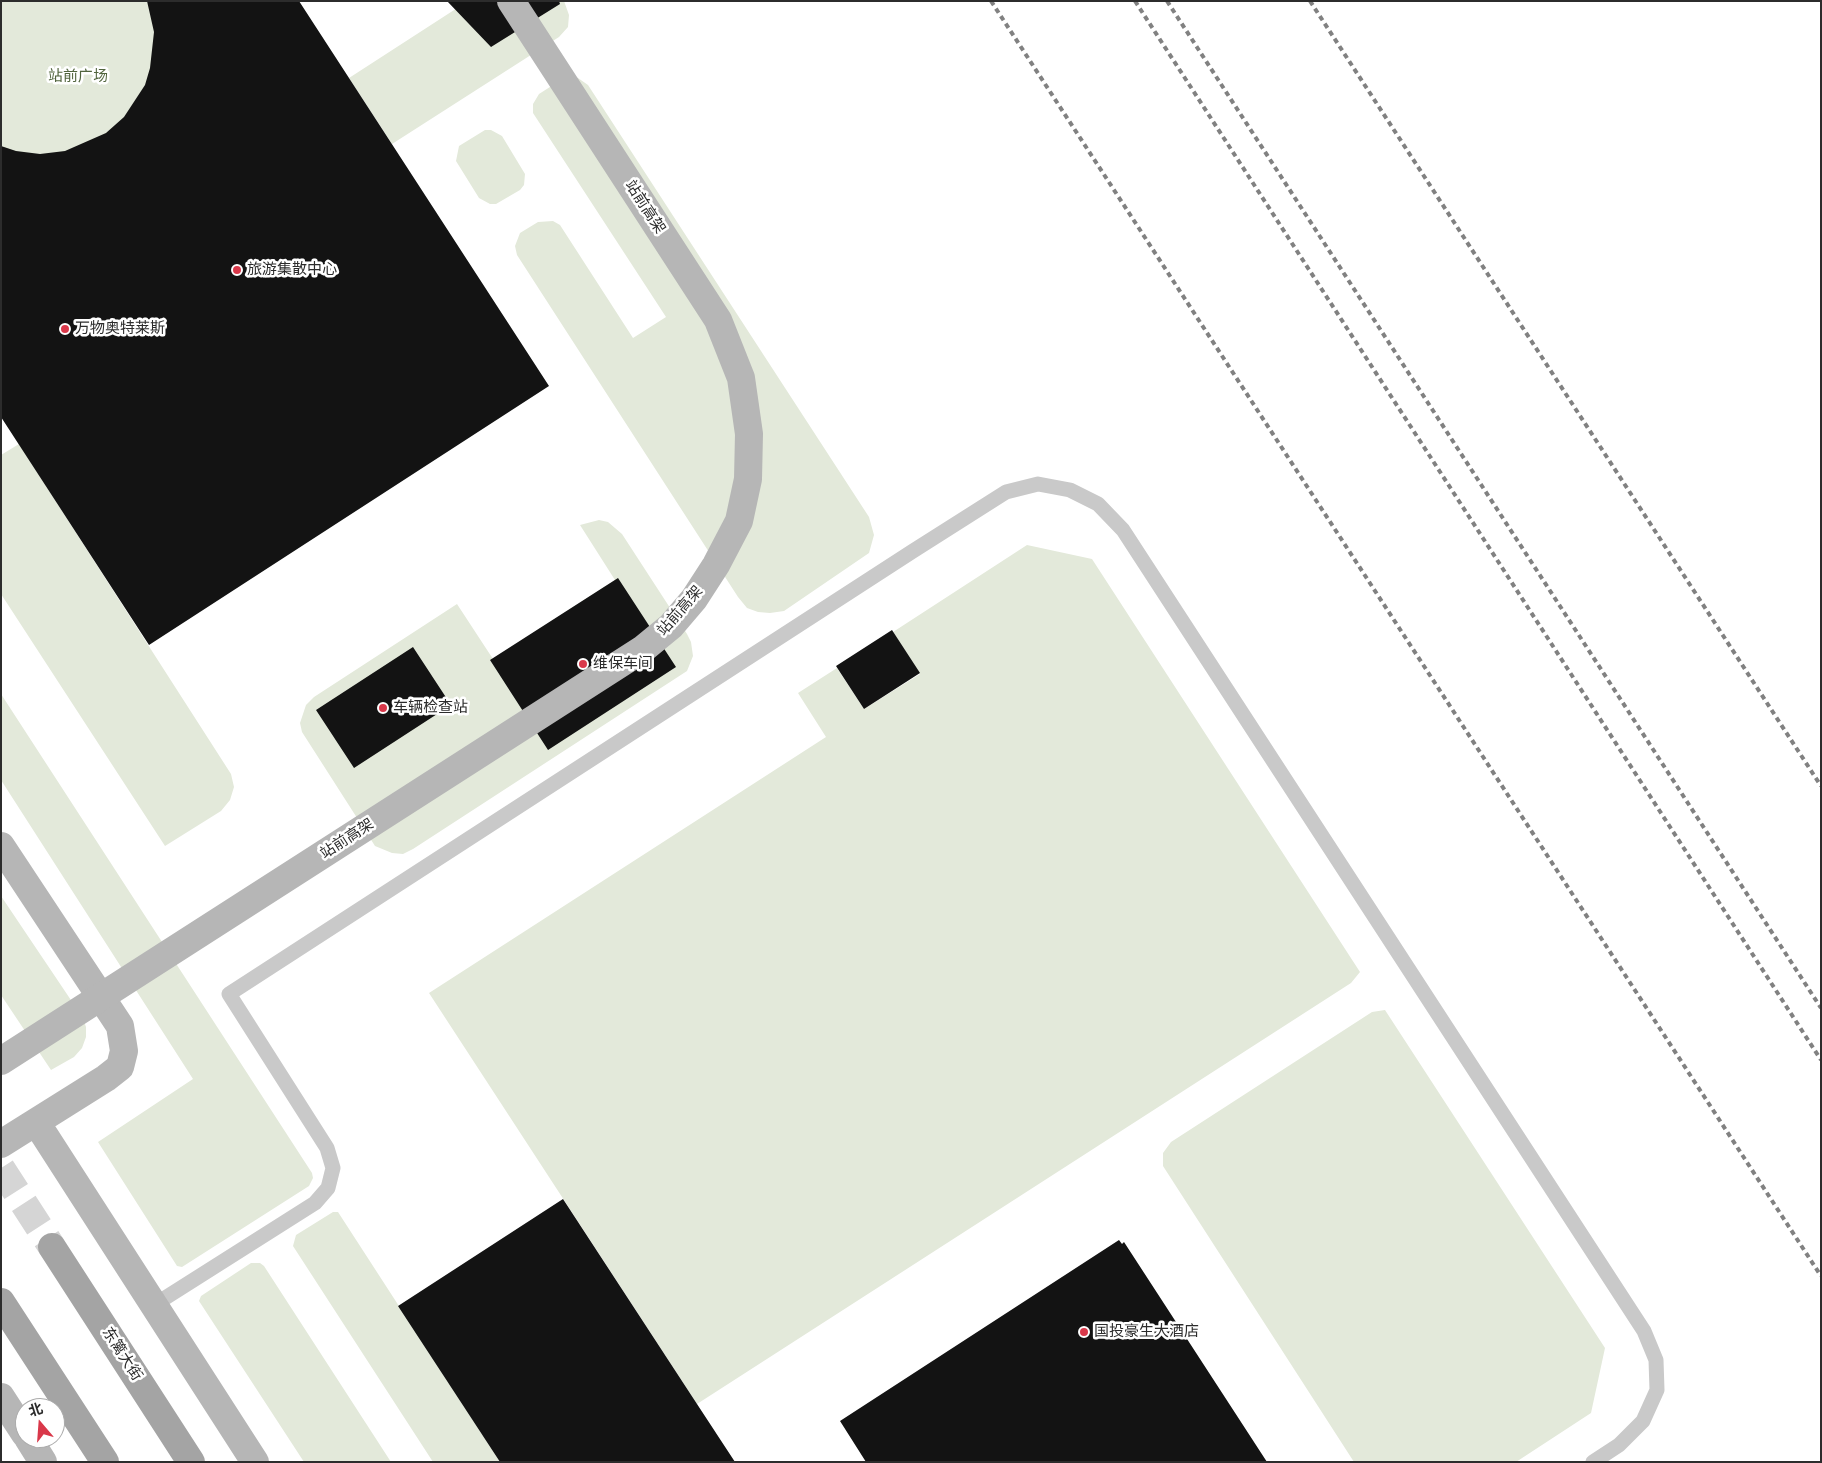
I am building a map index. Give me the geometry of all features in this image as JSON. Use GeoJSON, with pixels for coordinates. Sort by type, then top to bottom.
{"type":"FeatureCollection","features":[{"type":"Feature","properties":{"kind":"main road","name":"站前高架"},"geometry":{"type":"LineString","coordinates":[[1,1061],[643,649],[671,626],[694,599],[716,565],[739,520],[748,479],[749,434],[741,378],[718,320],[511,1]]}},
{"type":"Feature","properties":{"kind":"main road"},"geometry":{"type":"LineString","coordinates":[[1,846],[120,1026],[124,1039],[124,1051],[120,1067],[1,1144]]}},
{"type":"Feature","properties":{"kind":"main road"},"geometry":{"type":"LineString","coordinates":[[36,1122],[255,1462]]}},
{"type":"Feature","properties":{"kind":"main road","name":"东篱大街"},"geometry":{"type":"LineString","coordinates":[[52,1247],[191,1462]]}},
{"type":"Feature","properties":{"kind":"main road"},"geometry":{"type":"LineString","coordinates":[[1,1302],[105,1462]]}},
{"type":"Feature","properties":{"kind":"main road"},"geometry":{"type":"LineString","coordinates":[[1,1397],[15,1419]]}},
{"type":"Feature","properties":{"kind":"main road"},"geometry":{"type":"LineString","coordinates":[[34,1448],[43,1462]]}},
{"type":"Feature","properties":{"kind":"lane"},"geometry":{"type":"LineString","coordinates":[[154,1305],[315,1203],[328,1188],[333,1168],[327,1148],[229,994],[1006,492],[1038,484],[1070,490],[1098,504],[1123,530],[1644,1332],[1656,1360],[1657,1390],[1643,1421],[1619,1445],[1593,1462]]}},
{"type":"Feature","properties":{"kind":"green space","name":"站前广场"},"geometry":{"type":"Polygon","coordinates":[[[1,1],[299,1],[1,217],[1,1]]]}},
{"type":"Feature","properties":{"kind":"green space"},"geometry":{"type":"Polygon","coordinates":[[[468,1],[564,1],[569,15],[568,27],[559,37],[392,144],[349,78],[468,1]]]}},
{"type":"Feature","properties":{"kind":"green space"},"geometry":{"type":"Polygon","coordinates":[[[571,76],[578,78],[588,85],[869,517],[874,535],[869,553],[784,611],[758,612],[747,608],[738,597],[517,255],[515,246],[520,233],[538,222],[553,221],[560,225],[633,338],[666,317],[533,113],[533,104],[539,94],[564,78],[571,76]]]}},
{"type":"Feature","properties":{"kind":"green space"},"geometry":{"type":"Polygon","coordinates":[[[485,130],[491,130],[502,136],[525,174],[524,185],[520,190],[496,204],[490,204],[479,198],[456,161],[459,146],[485,130]]]}},
{"type":"Feature","properties":{"kind":"green space"},"geometry":{"type":"Polygon","coordinates":[[[19,444],[231,774],[234,787],[230,800],[221,811],[165,846],[1,594],[1,455],[19,444]]]}},
{"type":"Feature","properties":{"kind":"green space"},"geometry":{"type":"Polygon","coordinates":[[[599,520],[608,522],[622,534],[687,634],[691,642],[693,656],[687,671],[413,849],[403,854],[392,853],[375,846],[302,732],[300,723],[306,705],[314,697],[457,604],[493,659],[615,580],[580,525],[599,520]]]}},
{"type":"Feature","properties":{"kind":"green space"},"geometry":{"type":"Polygon","coordinates":[[[1027,545],[1092,559],[1360,972],[1351,983],[697,1404],[429,993],[826,737],[798,693],[837,668],[864,709],[920,674],[893,632],[1027,545]]]}},
{"type":"Feature","properties":{"kind":"green space"},"geometry":{"type":"Polygon","coordinates":[[[1,694],[312,1173],[313,1178],[309,1186],[182,1267],[177,1266],[98,1142],[193,1079],[1,780],[1,694]]]}},
{"type":"Feature","properties":{"kind":"green space"},"geometry":{"type":"Polygon","coordinates":[[[1,896],[83,1018],[86,1027],[86,1037],[82,1048],[74,1057],[51,1070],[1,995],[1,896]]]}},
{"type":"Feature","properties":{"kind":"green space"},"geometry":{"type":"Polygon","coordinates":[[[1385,1010],[1605,1348],[1591,1413],[1516,1462],[1354,1462],[1163,1166],[1163,1153],[1171,1142],[1372,1012],[1385,1010]]]}},
{"type":"Feature","properties":{"kind":"green space"},"geometry":{"type":"Polygon","coordinates":[[[333,1212],[338,1212],[500,1462],[433,1462],[293,1246],[296,1235],[333,1212]]]}},
{"type":"Feature","properties":{"kind":"green space"},"geometry":{"type":"Polygon","coordinates":[[[251,1263],[260,1263],[264,1266],[391,1462],[304,1462],[199,1301],[201,1296],[251,1263]]]}},
{"type":"Feature","properties":{"kind":"building","name":"旅游集散中心"},"geometry":{"type":"Polygon","coordinates":[[[147,1],[299,1],[549,386],[149,645],[1,417],[1,146],[16,151],[40,154],[65,151],[106,133],[124,117],[145,85],[150,68],[154,32],[147,1]]]}},
{"type":"Feature","properties":{"kind":"building"},"geometry":{"type":"Polygon","coordinates":[[[447,1],[559,1],[560,4],[491,47],[447,1]]]}},
{"type":"Feature","properties":{"kind":"building","name":"维保车间"},"geometry":{"type":"Polygon","coordinates":[[[618,578],[676,667],[548,750],[490,660],[618,578]]]}},
{"type":"Feature","properties":{"kind":"building"},"geometry":{"type":"Polygon","coordinates":[[[892,630],[920,673],[864,709],[836,666],[892,630]]]}},
{"type":"Feature","properties":{"kind":"building","name":"车辆检查站"},"geometry":{"type":"Polygon","coordinates":[[[413,647],[451,705],[354,768],[316,710],[413,647]]]}},
{"type":"Feature","properties":{"kind":"building"},"geometry":{"type":"Polygon","coordinates":[[[563,1199],[735,1462],[500,1462],[398,1306],[563,1199]]]}},
{"type":"Feature","properties":{"kind":"building","name":"国投豪生大酒店"},"geometry":{"type":"Polygon","coordinates":[[[1119,1240],[1122,1244],[1124,1242],[1267,1462],[866,1462],[840,1421],[1119,1240]]]}},
{"type":"Feature","properties":{"kind":"tunnel"},"geometry":{"type":"LineString","coordinates":[[1,1168],[52,1247]]}},
{"type":"Feature","properties":{"kind":"railway"},"geometry":{"type":"LineString","coordinates":[[991,1],[1821,1276]]}},
{"type":"Feature","properties":{"kind":"railway"},"geometry":{"type":"LineString","coordinates":[[1135,1],[1821,1060]]}},
{"type":"Feature","properties":{"kind":"railway"},"geometry":{"type":"LineString","coordinates":[[1167,1],[1821,1008]]}},
{"type":"Feature","properties":{"kind":"railway"},"geometry":{"type":"LineString","coordinates":[[1310,1],[1821,786]]}},
{"type":"Feature","properties":{"kind":"place","name":"旅游集散中心"},"geometry":{"type":"Point","coordinates":[237,270]}},
{"type":"Feature","properties":{"kind":"place","name":"万物奥特莱斯"},"geometry":{"type":"Point","coordinates":[65,329]}},
{"type":"Feature","properties":{"kind":"place","name":"维保车间"},"geometry":{"type":"Point","coordinates":[583,664]}},
{"type":"Feature","properties":{"kind":"place","name":"车辆检查站"},"geometry":{"type":"Point","coordinates":[383,708]}},
{"type":"Feature","properties":{"kind":"place","name":"国投豪生大酒店"},"geometry":{"type":"Point","coordinates":[1084,1332]}}]}
